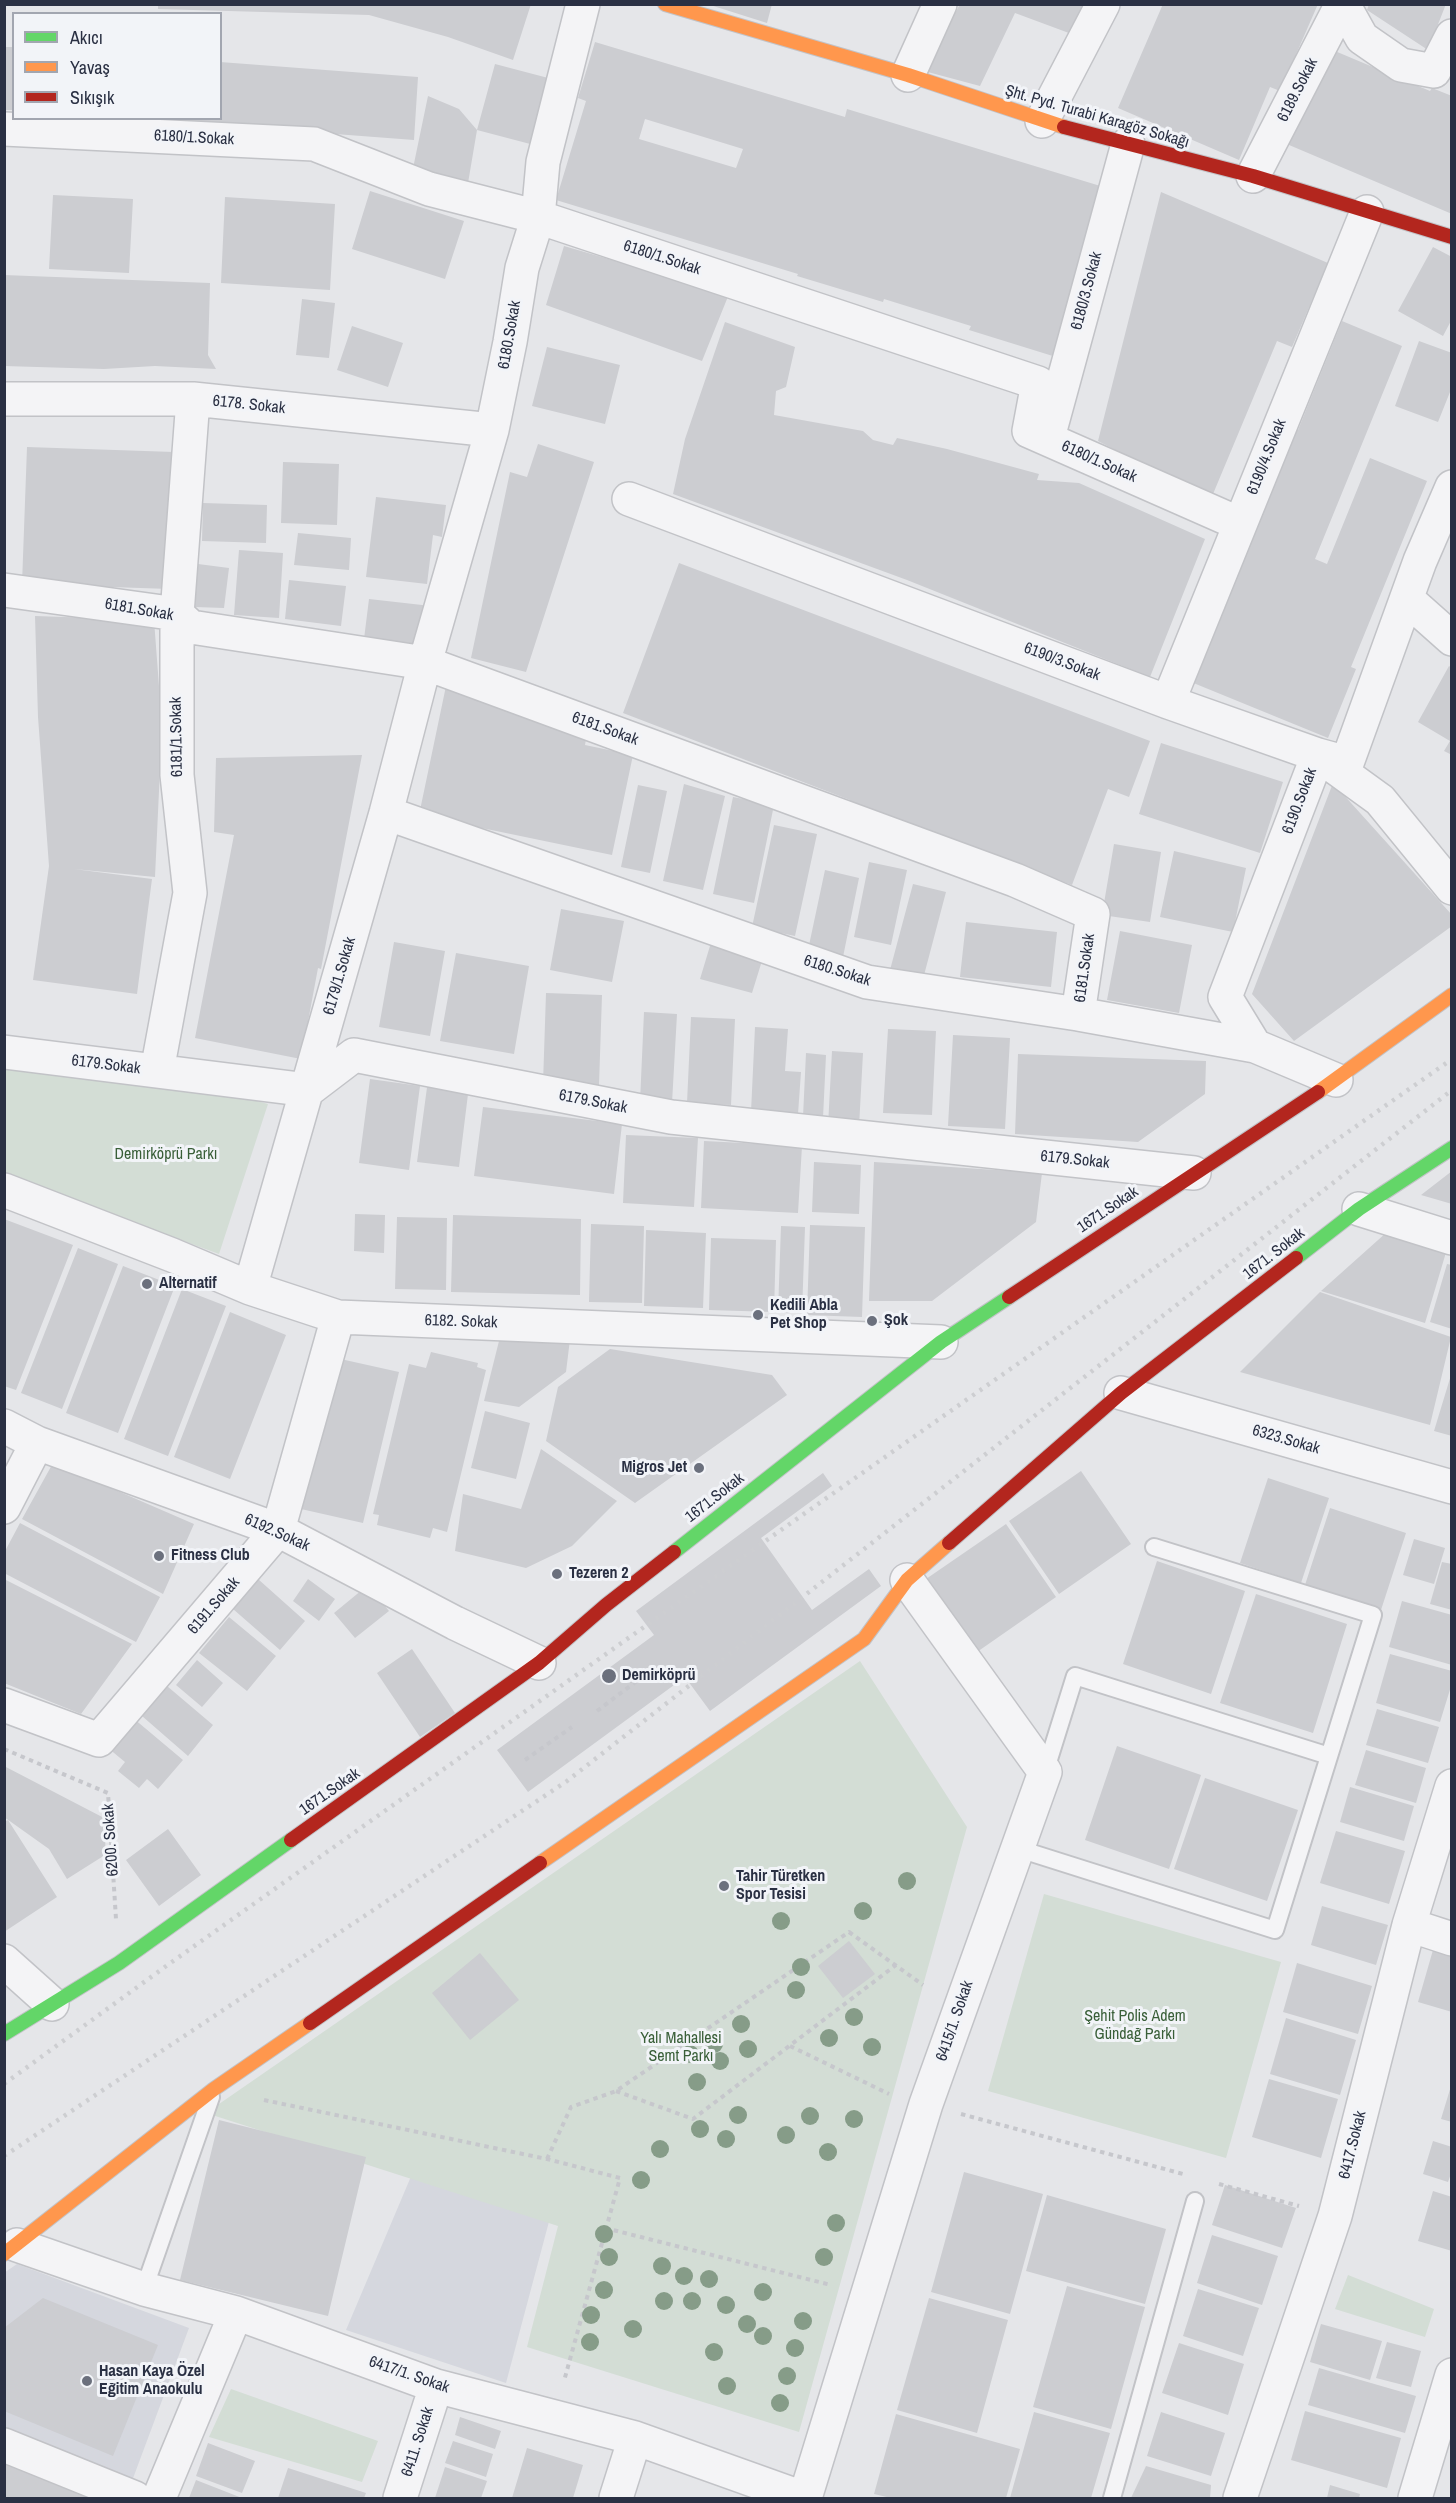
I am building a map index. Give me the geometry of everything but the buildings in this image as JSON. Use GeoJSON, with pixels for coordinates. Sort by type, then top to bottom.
{"type":"FeatureCollection","features":[{"type":"Feature","properties":{"kind":"street","name":"6180.Sokak"},"geometry":{"type":"LineString","coordinates":[[424,663],[492,430],[522,268],[538,217],[543,162],[583,4]]}},
{"type":"Feature","properties":{"kind":"street","name":"Şht. Pyd. Turabi Karagöz Sokağı"},"geometry":{"type":"LineString","coordinates":[[665,4],[908,75],[1042,122],[1253,176],[1452,237]]}},
{"type":"Feature","properties":{"kind":"street"},"geometry":{"type":"LineString","coordinates":[[908,75],[940,4]]}},
{"type":"Feature","properties":{"kind":"street"},"geometry":{"type":"LineString","coordinates":[[1042,122],[1103,4]]}},
{"type":"Feature","properties":{"kind":"street"},"geometry":{"type":"LineString","coordinates":[[1342,4],[1362,38],[1401,65],[1434,71],[1452,36]]}},
{"type":"Feature","properties":{"kind":"street","name":"6189.Sokak"},"geometry":{"type":"LineString","coordinates":[[1253,176],[1342,4]]}},
{"type":"Feature","properties":{"kind":"street","name":"6180/1.Sokak"},"geometry":{"type":"LineString","coordinates":[[4,129],[314,144],[429,189],[538,217],[1038,383],[1029,431],[1240,524]]}},
{"type":"Feature","properties":{"kind":"street","name":"6180/3.Sokak"},"geometry":{"type":"LineString","coordinates":[[1048,439],[1128,144]]}},
{"type":"Feature","properties":{"kind":"street","name":"6190/4.Sokak"},"geometry":{"type":"LineString","coordinates":[[1168,702],[1367,212]]}},
{"type":"Feature","properties":{"kind":"street","name":"6178. Sokak"},"geometry":{"type":"LineString","coordinates":[[4,399],[193,399],[492,430]]}},
{"type":"Feature","properties":{"kind":"street","name":"6181/1.Sokak"},"geometry":{"type":"LineString","coordinates":[[156,1071],[189,893],[177,775],[177,614],[193,399]]}},
{"type":"Feature","properties":{"kind":"street","name":"6190.Sokak"},"geometry":{"type":"LineString","coordinates":[[1255,1046],[1225,997],[1318,755],[1347,764],[1407,599],[1452,487]]}},
{"type":"Feature","properties":{"kind":"street","name":"6190/3.Sokak"},"geometry":{"type":"LineString","coordinates":[[628,499],[1168,702],[1318,755],[1380,800],[1452,888]]}},
{"type":"Feature","properties":{"kind":"street","name":"6181.Sokak"},"geometry":{"type":"LineString","coordinates":[[4,590],[177,614],[191,627],[424,663],[1004,876],[1093,914],[1078,1014]]}},
{"type":"Feature","properties":{"kind":"street"},"geometry":{"type":"LineString","coordinates":[[1407,599],[1452,639]]}},
{"type":"Feature","properties":{"kind":"street","name":"6179/1.Sokak"},"geometry":{"type":"LineString","coordinates":[[250,1288],[386,813],[424,663]]}},
{"type":"Feature","properties":{"kind":"street","name":"6180.Sokak"},"geometry":{"type":"LineString","coordinates":[[386,813],[867,982],[1078,1014],[1255,1046],[1336,1080]]}},
{"type":"Feature","properties":{"kind":"street","name":"1671.Sokak"},"geometry":{"type":"LineString","coordinates":[[4,2034],[118,1963],[539,1663],[606,1605],[941,1342],[1336,1080],[1452,995]]}},
{"type":"Feature","properties":{"kind":"street","name":"6179.Sokak"},"geometry":{"type":"LineString","coordinates":[[4,1052],[308,1090],[354,1055],[671,1117],[1194,1173]]}},
{"type":"Feature","properties":{"kind":"street","name":"1671. Sokak"},"geometry":{"type":"LineString","coordinates":[[1121,1393],[1359,1209],[1452,1148]]}},
{"type":"Feature","properties":{"kind":"street","name":"6182. Sokak"},"geometry":{"type":"LineString","coordinates":[[4,1190],[250,1288],[338,1317],[941,1342]]}},
{"type":"Feature","properties":{"kind":"street"},"geometry":{"type":"LineString","coordinates":[[1359,1209],[1452,1238]]}},
{"type":"Feature","properties":{"kind":"street","name":"6191.Sokak"},"geometry":{"type":"LineString","coordinates":[[4,1705],[99,1740],[278,1530],[338,1317]]}},
{"type":"Feature","properties":{"kind":"street"},"geometry":{"type":"LineString","coordinates":[[11,2250],[214,2089],[864,1639],[907,1580],[1121,1393]]}},
{"type":"Feature","properties":{"kind":"street","name":"6323.Sokak"},"geometry":{"type":"LineString","coordinates":[[1121,1393],[1452,1487]]}},
{"type":"Feature","properties":{"kind":"street","name":"6192.Sokak"},"geometry":{"type":"LineString","coordinates":[[4,1426],[37,1443],[278,1530],[455,1623],[539,1663]]}},
{"type":"Feature","properties":{"kind":"street"},"geometry":{"type":"LineString","coordinates":[[4,1507],[37,1443]]}},
{"type":"Feature","properties":{"kind":"street"},"geometry":{"type":"LineString","coordinates":[[907,1580],[1045,1772]]}},
{"type":"Feature","properties":{"kind":"street","name":"6415/1. Sokak"},"geometry":{"type":"LineString","coordinates":[[804,2499],[926,2104],[1045,1772]]}},
{"type":"Feature","properties":{"kind":"street","name":"6417.Sokak"},"geometry":{"type":"LineString","coordinates":[[1240,2499],[1335,2216],[1409,1925],[1452,1786]]}},
{"type":"Feature","properties":{"kind":"street"},"geometry":{"type":"LineString","coordinates":[[1409,1925],[1452,1939]]}},
{"type":"Feature","properties":{"kind":"street"},"geometry":{"type":"LineString","coordinates":[[4,1961],[52,2004]]}},
{"type":"Feature","properties":{"kind":"street","name":"6417/1. Sokak"},"geometry":{"type":"LineString","coordinates":[[11,2250],[236,2313],[436,2386],[635,2438],[804,2499]]}},
{"type":"Feature","properties":{"kind":"street"},"geometry":{"type":"LineString","coordinates":[[159,2499],[236,2313]]}},
{"type":"Feature","properties":{"kind":"street"},"geometry":{"type":"LineString","coordinates":[[1415,2499],[1452,2375]]}},
{"type":"Feature","properties":{"kind":"street","name":"6411. Sokak"},"geometry":{"type":"LineString","coordinates":[[400,2499],[436,2386]]}},
{"type":"Feature","properties":{"kind":"street"},"geometry":{"type":"LineString","coordinates":[[616,2499],[635,2438]]}},
{"type":"Feature","properties":{"kind":"street"},"geometry":{"type":"LineString","coordinates":[[4,2445],[135,2499]]}},
{"type":"Feature","properties":{"kind":"lane"},"geometry":{"type":"LineString","coordinates":[[1016,1848],[1275,1930],[1373,1615],[1154,1547]]}},
{"type":"Feature","properties":{"kind":"lane"},"geometry":{"type":"LineString","coordinates":[[1045,1772],[1075,1676],[1329,1756]]}},
{"type":"Feature","properties":{"kind":"lane"},"geometry":{"type":"LineString","coordinates":[[144,2289],[214,2089]]}},
{"type":"Feature","properties":{"kind":"lane"},"geometry":{"type":"LineString","coordinates":[[1112,2499],[1195,2202]]}},
{"type":"Feature","properties":{"kind":"path"},"geometry":{"type":"LineString","coordinates":[[597,1711],[638,1680]]}},
{"type":"Feature","properties":{"kind":"path"},"geometry":{"type":"LineString","coordinates":[[525,1760],[572,1728]]}},
{"type":"Feature","properties":{"kind":"path","name":"6200. Sokak"},"geometry":{"type":"LineString","coordinates":[[4,1749],[108,1792],[118,1963]]}},
{"type":"Feature","properties":{"kind":"path"},"geometry":{"type":"LineString","coordinates":[[547,2159],[571,2107],[616,2091],[849,1932],[923,1985]]}},
{"type":"Feature","properties":{"kind":"path"},"geometry":{"type":"LineString","coordinates":[[616,2091],[693,2119],[896,1965]]}},
{"type":"Feature","properties":{"kind":"path"},"geometry":{"type":"LineString","coordinates":[[790,2046],[893,2095]]}},
{"type":"Feature","properties":{"kind":"path"},"geometry":{"type":"LineString","coordinates":[[214,2089],[547,2159],[620,2178],[555,2416]]}},
{"type":"Feature","properties":{"kind":"path"},"geometry":{"type":"LineString","coordinates":[[926,2104],[1187,2175]]}},
{"type":"Feature","properties":{"kind":"path"},"geometry":{"type":"LineString","coordinates":[[1210,2181],[1335,2216]]}},
{"type":"Feature","properties":{"kind":"path"},"geometry":{"type":"LineString","coordinates":[[605,2228],[840,2287]]}},
{"type":"Feature","properties":{"kind":"shaded area"},"geometry":{"type":"Polygon","coordinates":[[[426,2141],[559,2184],[506,2383],[346,2330],[426,2141]]]}},
{"type":"Feature","properties":{"kind":"shaded area","name":"Hasan Kaya Özel Eğitim Anaokulu"},"geometry":{"type":"Polygon","coordinates":[[[17,2264],[189,2328],[132,2481],[5,2434],[4,2273],[17,2264]]]}},
{"type":"Feature","properties":{"kind":"green space","name":"Demirköprü Parkı"},"geometry":{"type":"Polygon","coordinates":[[[4,1041],[62,1048],[268,1104],[219,1254],[5,1175],[4,1041]]]}},
{"type":"Feature","properties":{"kind":"green space","name":"Yalı Mahallesi Semt Parkı"},"geometry":{"type":"Polygon","coordinates":[[[860,1661],[967,1827],[799,2432],[527,2347],[558,2226],[206,2113],[860,1661]]]}},
{"type":"Feature","properties":{"kind":"green space","name":"Şehit Polis Adem Gündağ Parkı"},"geometry":{"type":"Polygon","coordinates":[[[1044,1894],[1281,1962],[1226,2158],[988,2091],[1044,1894]]]}},
{"type":"Feature","properties":{"kind":"green space"},"geometry":{"type":"Polygon","coordinates":[[[1348,2275],[1434,2309],[1425,2337],[1335,2309],[1348,2275]]]}},
{"type":"Feature","properties":{"kind":"green space"},"geometry":{"type":"Polygon","coordinates":[[[231,2389],[378,2441],[362,2482],[209,2437],[231,2389]]]}},
{"type":"Feature","properties":{"kind":"railway"},"geometry":{"type":"LineString","coordinates":[[4,2084],[169,1964],[754,1549],[1452,1059]]}},
{"type":"Feature","properties":{"kind":"railway"},"geometry":{"type":"LineString","coordinates":[[4,2156],[567,1781],[1452,1090]]}},
{"type":"Feature","properties":{"kind":"traffic: fast"},"geometry":{"type":"LineString","coordinates":[[1296,1258],[1359,1209],[1452,1148]]}},
{"type":"Feature","properties":{"kind":"traffic: fast"},"geometry":{"type":"LineString","coordinates":[[674,1552],[941,1342],[1009,1297]]}},
{"type":"Feature","properties":{"kind":"traffic: fast"},"geometry":{"type":"LineString","coordinates":[[4,2034],[119,1963],[291,1840]]}},
{"type":"Feature","properties":{"kind":"traffic: slow"},"geometry":{"type":"LineString","coordinates":[[665,4],[908,75],[1064,127]]}},
{"type":"Feature","properties":{"kind":"traffic: slow"},"geometry":{"type":"LineString","coordinates":[[1318,1092],[1452,995]]}},
{"type":"Feature","properties":{"kind":"traffic: slow"},"geometry":{"type":"LineString","coordinates":[[540,1863],[864,1639],[907,1580],[949,1543]]}},
{"type":"Feature","properties":{"kind":"traffic: slow"},"geometry":{"type":"LineString","coordinates":[[4,2254],[214,2089],[310,2023]]}},
{"type":"Feature","properties":{"kind":"traffic: jam"},"geometry":{"type":"LineString","coordinates":[[1064,127],[1253,176],[1452,237]]}},
{"type":"Feature","properties":{"kind":"traffic: jam"},"geometry":{"type":"LineString","coordinates":[[1009,1297],[1318,1092]]}},
{"type":"Feature","properties":{"kind":"traffic: jam"},"geometry":{"type":"LineString","coordinates":[[949,1543],[1121,1393],[1296,1258]]}},
{"type":"Feature","properties":{"kind":"traffic: jam"},"geometry":{"type":"LineString","coordinates":[[291,1840],[539,1663],[606,1605],[674,1552]]}},
{"type":"Feature","properties":{"kind":"traffic: jam"},"geometry":{"type":"LineString","coordinates":[[310,2023],[540,1863]]}},
{"type":"Feature","properties":{"kind":"place","name":"Alternatif"},"geometry":{"type":"Point","coordinates":[147,1284]}},
{"type":"Feature","properties":{"kind":"place","name":"Kedili Abla Pet Shop"},"geometry":{"type":"Point","coordinates":[758,1315]}},
{"type":"Feature","properties":{"kind":"place","name":"Şok"},"geometry":{"type":"Point","coordinates":[872,1321]}},
{"type":"Feature","properties":{"kind":"place","name":"Migros Jet"},"geometry":{"type":"Point","coordinates":[699,1468]}},
{"type":"Feature","properties":{"kind":"place","name":"Fitness Club"},"geometry":{"type":"Point","coordinates":[159,1556]}},
{"type":"Feature","properties":{"kind":"place","name":"Tezeren 2"},"geometry":{"type":"Point","coordinates":[557,1574]}},
{"type":"Feature","properties":{"kind":"place","name":"Demirköprü"},"geometry":{"type":"Point","coordinates":[609,1676]}},
{"type":"Feature","properties":{"kind":"place","name":"Tahir Türetken Spor Tesisi"},"geometry":{"type":"Point","coordinates":[724,1886]}},
{"type":"Feature","properties":{"kind":"place","name":"Hasan Kaya Özel Eğitim Anaokulu"},"geometry":{"type":"Point","coordinates":[87,2381]}}]}
